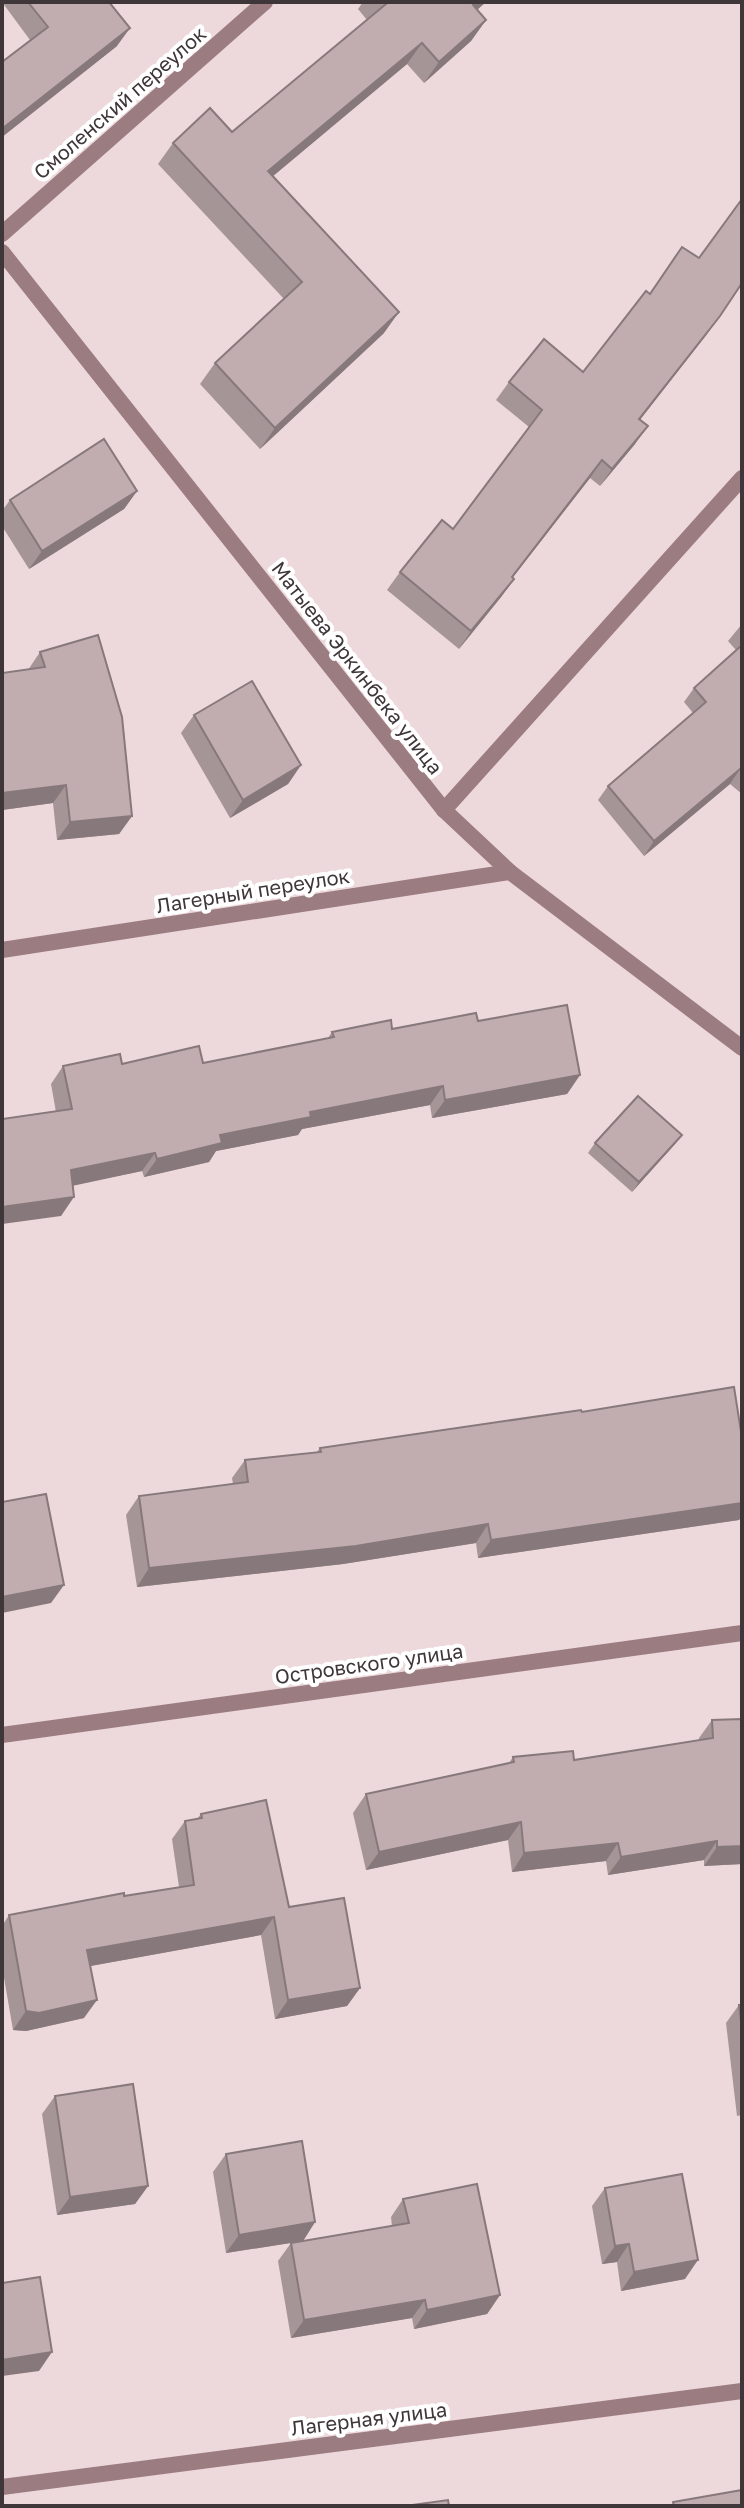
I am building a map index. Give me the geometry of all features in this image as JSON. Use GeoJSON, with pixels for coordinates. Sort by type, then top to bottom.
{"type":"FeatureCollection","features":[{"type":"Feature","properties":{"kind":"street","name":"Смоленский переулок"},"geometry":{"type":"LineString","coordinates":[[2,234],[265,2]]}},
{"type":"Feature","properties":{"kind":"street","name":"Матыева Эркинбека улица"},"geometry":{"type":"LineString","coordinates":[[2,252],[444,810],[510,872],[742,1048]]}},
{"type":"Feature","properties":{"kind":"street"},"geometry":{"type":"LineString","coordinates":[[444,810],[742,478]]}},
{"type":"Feature","properties":{"kind":"street","name":"Лагерный переулок"},"geometry":{"type":"LineString","coordinates":[[2,950],[510,872]]}},
{"type":"Feature","properties":{"kind":"street","name":"Островского улица"},"geometry":{"type":"LineString","coordinates":[[2,1735],[742,1633]]}},
{"type":"Feature","properties":{"kind":"street","name":"Лагерная улица"},"geometry":{"type":"LineString","coordinates":[[2,2487],[742,2391]]}},
{"type":"Feature","properties":{"kind":"building"},"geometry":{"type":"Polygon","coordinates":[[[28,2],[109,2],[130,28],[3,128],[2,62],[48,27],[28,2]]]}},
{"type":"Feature","properties":{"kind":"building"},"geometry":{"type":"Polygon","coordinates":[[[385,2],[477,2],[473,5],[486,20],[439,62],[422,43],[268,171],[399,312],[275,428],[215,363],[302,282],[173,143],[210,108],[232,132],[385,2]]]}},
{"type":"Feature","properties":{"kind":"building"},"geometry":{"type":"Polygon","coordinates":[[[742,199],[742,283],[639,419],[648,426],[612,469],[602,460],[512,577],[514,579],[471,631],[400,572],[442,520],[453,529],[542,410],[509,382],[544,339],[583,372],[646,291],[650,294],[682,247],[699,258],[742,199]]]}},
{"type":"Feature","properties":{"kind":"building"},"geometry":{"type":"Polygon","coordinates":[[[104,439],[137,491],[42,551],[10,500],[104,439]]]}},
{"type":"Feature","properties":{"kind":"building"},"geometry":{"type":"Polygon","coordinates":[[[98,635],[122,717],[132,816],[70,822],[66,785],[2,793],[2,673],[45,667],[40,652],[98,635]]]}},
{"type":"Feature","properties":{"kind":"building"},"geometry":{"type":"Polygon","coordinates":[[[742,645],[742,771],[740,769],[654,841],[608,786],[706,702],[694,688],[742,645]]]}},
{"type":"Feature","properties":{"kind":"building"},"geometry":{"type":"Polygon","coordinates":[[[252,681],[301,765],[243,800],[194,715],[252,681]]]}},
{"type":"Feature","properties":{"kind":"building"},"geometry":{"type":"Polygon","coordinates":[[[567,1005],[580,1075],[445,1100],[443,1086],[310,1112],[311,1117],[220,1135],[222,1143],[157,1159],[155,1153],[71,1170],[74,1197],[2,1207],[2,1119],[72,1109],[63,1066],[120,1054],[122,1064],[199,1046],[203,1063],[334,1037],[332,1032],[391,1020],[392,1029],[476,1013],[478,1021],[567,1005]]]}},
{"type":"Feature","properties":{"kind":"building"},"geometry":{"type":"Polygon","coordinates":[[[638,1096],[682,1135],[639,1182],[595,1143],[638,1096]]]}},
{"type":"Feature","properties":{"kind":"building"},"geometry":{"type":"Polygon","coordinates":[[[734,1387],[742,1438],[742,1503],[491,1540],[488,1524],[356,1546],[149,1568],[139,1496],[248,1482],[245,1460],[321,1452],[320,1448],[582,1412],[734,1387]]]}},
{"type":"Feature","properties":{"kind":"building"},"geometry":{"type":"Polygon","coordinates":[[[46,1494],[64,1585],[2,1597],[2,1502],[46,1494]]]}},
{"type":"Feature","properties":{"kind":"building"},"geometry":{"type":"Polygon","coordinates":[[[742,1719],[742,1846],[717,1847],[717,1841],[621,1857],[618,1843],[524,1853],[521,1822],[379,1852],[366,1794],[514,1762],[513,1757],[573,1751],[574,1760],[713,1738],[712,1720],[742,1719]]]}},
{"type":"Feature","properties":{"kind":"building"},"geometry":{"type":"Polygon","coordinates":[[[266,1800],[289,1907],[344,1898],[360,1988],[288,2000],[274,1917],[87,1950],[97,2000],[39,2013],[26,2011],[9,1915],[124,1893],[124,1896],[194,1885],[185,1821],[202,1818],[201,1814],[266,1800]]]}},
{"type":"Feature","properties":{"kind":"building"},"geometry":{"type":"Polygon","coordinates":[[[133,2084],[148,2186],[70,2197],[55,2096],[133,2084]]]}},
{"type":"Feature","properties":{"kind":"building"},"geometry":{"type":"Polygon","coordinates":[[[302,2141],[315,2222],[239,2235],[226,2154],[302,2141]]]}},
{"type":"Feature","properties":{"kind":"building"},"geometry":{"type":"Polygon","coordinates":[[[682,2174],[698,2260],[634,2272],[629,2244],[615,2246],[605,2188],[682,2174]]]}},
{"type":"Feature","properties":{"kind":"building"},"geometry":{"type":"Polygon","coordinates":[[[477,2184],[500,2295],[427,2310],[425,2300],[304,2320],[291,2243],[409,2223],[403,2199],[477,2184]]]}},
{"type":"Feature","properties":{"kind":"building"},"geometry":{"type":"Polygon","coordinates":[[[40,2277],[52,2352],[2,2360],[2,2283],[40,2277]]]}},
{"type":"Feature","properties":{"kind":"building"},"geometry":{"type":"Polygon","coordinates":[[[742,2490],[742,2506],[674,2506],[673,2502],[742,2490]]]}},
{"type":"Feature","properties":{"kind":"building"},"geometry":{"type":"Polygon","coordinates":[[[448,2500],[449,2506],[405,2506],[448,2500]]]}}]}
